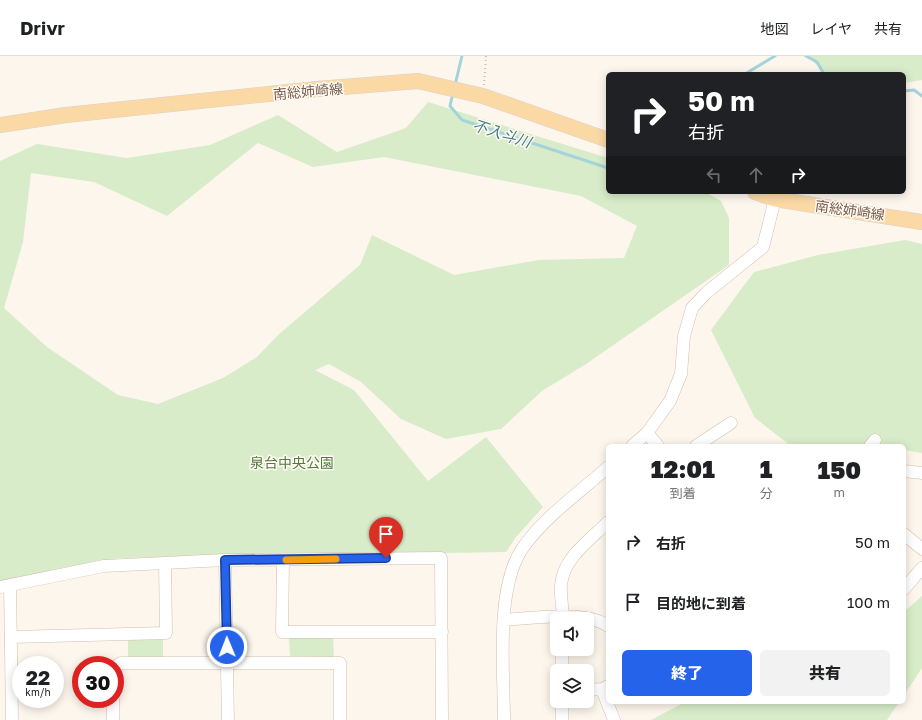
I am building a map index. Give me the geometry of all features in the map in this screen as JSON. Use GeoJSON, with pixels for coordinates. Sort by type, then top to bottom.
{"type":"FeatureCollection","features":[{"type":"Feature","properties":{"kind":"main road","name":"南総姉崎線"},"geometry":{"type":"LineString","coordinates":[[0,124],[66,115],[317,89],[418,81],[484,96],[606,139]]}},
{"type":"Feature","properties":{"kind":"main road","name":"南総姉崎線"},"geometry":{"type":"LineString","coordinates":[[761,194],[775,199],[922,222]]}},
{"type":"Feature","properties":{"kind":"street"},"geometry":{"type":"LineString","coordinates":[[634,444],[647,432],[670,401],[682,374],[684,336],[692,308],[706,293],[764,247],[775,199]]}},
{"type":"Feature","properties":{"kind":"street"},"geometry":{"type":"LineString","coordinates":[[699,444],[731,423]]}},
{"type":"Feature","properties":{"kind":"street"},"geometry":{"type":"LineString","coordinates":[[647,432],[656,444]]}},
{"type":"Feature","properties":{"kind":"street"},"geometry":{"type":"LineString","coordinates":[[504,720],[505,592],[513,567],[522,550],[537,531],[606,469]]}},
{"type":"Feature","properties":{"kind":"street"},"geometry":{"type":"LineString","coordinates":[[906,471],[922,473]]}},
{"type":"Feature","properties":{"kind":"street"},"geometry":{"type":"LineString","coordinates":[[562,612],[560,585],[568,564],[572,557],[606,524]]}},
{"type":"Feature","properties":{"kind":"street"},"geometry":{"type":"LineString","coordinates":[[906,536],[922,550]]}},
{"type":"Feature","properties":{"kind":"street"},"geometry":{"type":"LineString","coordinates":[[12,720],[11,637],[5,586],[104,566],[225,560],[441,558],[442,720]]}},
{"type":"Feature","properties":{"kind":"street"},"geometry":{"type":"LineString","coordinates":[[225,560],[228,720]]}},
{"type":"Feature","properties":{"kind":"street"},"geometry":{"type":"LineString","coordinates":[[282,560],[282,632],[442,632]]}},
{"type":"Feature","properties":{"kind":"street"},"geometry":{"type":"LineString","coordinates":[[11,637],[166,633],[165,563]]}},
{"type":"Feature","properties":{"kind":"street"},"geometry":{"type":"LineString","coordinates":[[906,588],[922,568]]}},
{"type":"Feature","properties":{"kind":"street"},"geometry":{"type":"LineString","coordinates":[[504,620],[550,618]]}},
{"type":"Feature","properties":{"kind":"street"},"geometry":{"type":"LineString","coordinates":[[594,620],[606,625]]}},
{"type":"Feature","properties":{"kind":"street"},"geometry":{"type":"LineString","coordinates":[[124,663],[340,663],[340,720]]}},
{"type":"Feature","properties":{"kind":"street"},"geometry":{"type":"LineString","coordinates":[[594,689],[605,688]]}},
{"type":"Feature","properties":{"kind":"street"},"geometry":{"type":"LineString","coordinates":[[610,704],[614,720]]}},
{"type":"Feature","properties":{"kind":"street"},"geometry":{"type":"LineString","coordinates":[[113,708],[113,720]]}},
{"type":"Feature","properties":{"kind":"street"},"geometry":{"type":"LineString","coordinates":[[562,708],[562,720]]}},
{"type":"Feature","properties":{"kind":"path"},"geometry":{"type":"LineString","coordinates":[[484,96],[486,56]]}},
{"type":"Feature","properties":{"kind":"green space"},"geometry":{"type":"Polygon","coordinates":[[[810,56],[922,56],[922,80],[906,83],[906,72],[823,72],[810,58],[810,56]]]}},
{"type":"Feature","properties":{"kind":"green space","name":"泉台中央公園"},"geometry":{"type":"Polygon","coordinates":[[[428,102],[606,157],[606,194],[709,194],[721,201],[729,218],[729,265],[586,364],[542,391],[501,429],[446,439],[401,419],[361,382],[329,364],[315,370],[354,390],[428,481],[486,437],[543,507],[516,537],[506,552],[120,558],[66,567],[0,581],[0,161],[37,144],[127,158],[210,145],[278,115],[337,152],[406,128],[428,102]],[[258,143],[167,216],[94,182],[31,173],[23,242],[4,308],[47,347],[118,395],[158,404],[223,378],[257,357],[278,335],[360,265],[372,235],[454,275],[539,260],[624,258],[637,226],[581,196],[384,157],[313,167],[258,143]]]}},
{"type":"Feature","properties":{"kind":"green space"},"geometry":{"type":"Polygon","coordinates":[[[905,240],[922,244],[922,453],[906,450],[906,444],[788,444],[755,418],[711,330],[754,272],[818,255],[905,240]]]}},
{"type":"Feature","properties":{"kind":"green space"},"geometry":{"type":"Polygon","coordinates":[[[922,596],[922,668],[906,692],[906,610],[922,596]]]}},
{"type":"Feature","properties":{"kind":"green space"},"geometry":{"type":"Polygon","coordinates":[[[289,638],[333,638],[334,657],[290,656],[289,638]]]}},
{"type":"Feature","properties":{"kind":"green space"},"geometry":{"type":"Polygon","coordinates":[[[163,639],[163,658],[128,659],[128,640],[163,639]]]}},
{"type":"Feature","properties":{"kind":"green space"},"geometry":{"type":"Polygon","coordinates":[[[681,704],[898,704],[887,720],[651,720],[681,704]]]}},
{"type":"Feature","properties":{"kind":"waterway","name":"不入斗川"},"geometry":{"type":"LineString","coordinates":[[455,85],[462,56]]}},
{"type":"Feature","properties":{"kind":"waterway","name":"不入斗川"},"geometry":{"type":"LineString","coordinates":[[748,72],[775,56]]}},
{"type":"Feature","properties":{"kind":"waterway","name":"不入斗川"},"geometry":{"type":"LineString","coordinates":[[806,56],[817,62],[823,72]]}},
{"type":"Feature","properties":{"kind":"waterway","name":"不入斗川"},"geometry":{"type":"LineString","coordinates":[[906,91],[914,90],[922,96]]}},
{"type":"Feature","properties":{"kind":"waterway","name":"不入斗川"},"geometry":{"type":"LineString","coordinates":[[453,93],[450,106],[462,120],[606,167]]}},
{"type":"Feature","properties":{"kind":"slow traffic"},"geometry":{"type":"LineString","coordinates":[[286,560],[336,559]]}},
{"type":"Feature","properties":{"kind":"route"},"geometry":{"type":"LineString","coordinates":[[227,647],[225,560],[386,558]]}}]}
